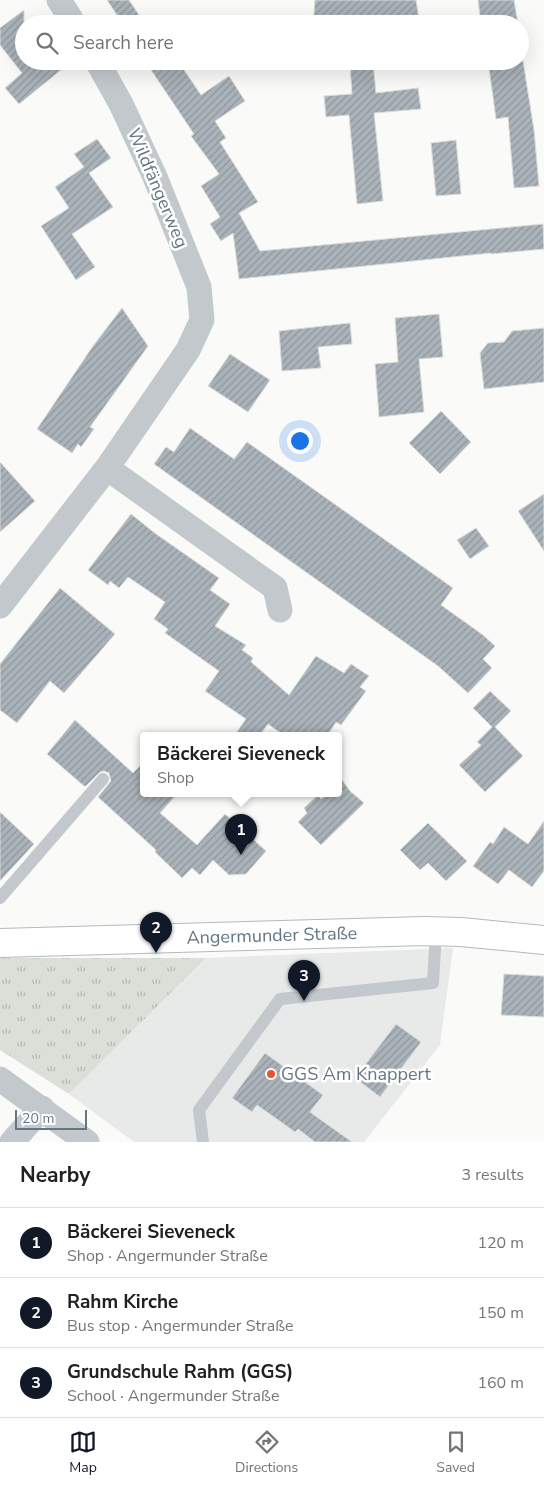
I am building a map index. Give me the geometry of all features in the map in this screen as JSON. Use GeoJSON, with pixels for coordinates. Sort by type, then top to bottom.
{"type":"FeatureCollection","features":[{"type":"Feature","properties":{"kind":"main road","name":"Angermunder Straße"},"geometry":{"type":"LineString","coordinates":[[0,943],[198,936],[436,931],[544,940]]}},
{"type":"Feature","properties":{"kind":"street"},"geometry":{"type":"LineString","coordinates":[[59,0],[68,15]]}},
{"type":"Feature","properties":{"kind":"street","name":"Wildfängerweg"},"geometry":{"type":"LineString","coordinates":[[102,70],[121,104],[155,177],[199,287],[202,320],[188,350],[107,468]]}},
{"type":"Feature","properties":{"kind":"street"},"geometry":{"type":"LineString","coordinates":[[4,591],[107,468],[275,588],[280,610]]}},
{"type":"Feature","properties":{"kind":"street"},"geometry":{"type":"LineString","coordinates":[[0,1079],[88,1142]]}},
{"type":"Feature","properties":{"kind":"street"},"geometry":{"type":"LineString","coordinates":[[12,1142],[42,1108]]}},
{"type":"Feature","properties":{"kind":"lane"},"geometry":{"type":"LineString","coordinates":[[0,898],[103,780]]}},
{"type":"Feature","properties":{"kind":"lane"},"geometry":{"type":"LineString","coordinates":[[203,1142],[199,1110],[280,999],[434,983],[436,931]]}},
{"type":"Feature","properties":{"kind":"shaded area"},"geometry":{"type":"Polygon","coordinates":[[[453,948],[440,1045],[364,1142],[134,1142],[69,1094],[206,958],[453,948]]]}},
{"type":"Feature","properties":{"kind":"green space"},"geometry":{"type":"Polygon","coordinates":[[[0,958],[206,958],[69,1094],[0,1050],[0,958]]]}},
{"type":"Feature","properties":{"kind":"building"},"geometry":{"type":"Polygon","coordinates":[[[107,0],[129,0],[139,15],[117,15],[107,0]]]}},
{"type":"Feature","properties":{"kind":"building"},"geometry":{"type":"Polygon","coordinates":[[[315,0],[416,0],[418,15],[314,15],[315,0]]]}},
{"type":"Feature","properties":{"kind":"building"},"geometry":{"type":"Polygon","coordinates":[[[478,0],[514,0],[516,15],[480,15],[478,0]]]}},
{"type":"Feature","properties":{"kind":"building"},"geometry":{"type":"Polygon","coordinates":[[[24,10],[24,15],[17,15],[24,10]]]}},
{"type":"Feature","properties":{"kind":"building"},"geometry":{"type":"Polygon","coordinates":[[[15,17],[15,64],[0,45],[0,28],[15,17]]]}},
{"type":"Feature","properties":{"kind":"building"},"geometry":{"type":"Polygon","coordinates":[[[20,70],[61,70],[19,104],[5,88],[22,73],[20,70]]]}},
{"type":"Feature","properties":{"kind":"building"},"geometry":{"type":"Polygon","coordinates":[[[151,70],[184,70],[201,95],[229,76],[245,101],[215,121],[226,138],[220,142],[258,202],[239,213],[260,251],[543,224],[544,249],[239,279],[233,233],[221,241],[210,224],[220,217],[201,186],[219,174],[191,136],[194,134],[151,70]]]}},
{"type":"Feature","properties":{"kind":"building"},"geometry":{"type":"Polygon","coordinates":[[[350,70],[374,70],[376,93],[418,88],[421,109],[374,113],[383,201],[357,204],[349,115],[326,117],[324,96],[352,94],[350,70]]]}},
{"type":"Feature","properties":{"kind":"building"},"geometry":{"type":"Polygon","coordinates":[[[489,70],[524,70],[534,130],[539,186],[514,188],[508,117],[496,119],[489,70]]]}},
{"type":"Feature","properties":{"kind":"building"},"geometry":{"type":"Polygon","coordinates":[[[97,139],[111,158],[89,173],[113,207],[72,234],[95,267],[76,280],[41,226],[69,208],[55,187],[84,167],[74,154],[97,139]]]}},
{"type":"Feature","properties":{"kind":"building"},"geometry":{"type":"Polygon","coordinates":[[[456,140],[461,194],[436,196],[431,143],[456,140]]]}},
{"type":"Feature","properties":{"kind":"building"},"geometry":{"type":"Polygon","coordinates":[[[122,308],[148,346],[90,427],[94,429],[81,447],[78,444],[72,453],[37,429],[93,346],[122,308]]]}},
{"type":"Feature","properties":{"kind":"building"},"geometry":{"type":"Polygon","coordinates":[[[439,314],[443,357],[419,359],[424,412],[379,417],[375,364],[398,362],[395,318],[439,314]]]}},
{"type":"Feature","properties":{"kind":"building"},"geometry":{"type":"Polygon","coordinates":[[[350,323],[352,344],[318,347],[321,368],[282,371],[279,331],[350,323]]]}},
{"type":"Feature","properties":{"kind":"building"},"geometry":{"type":"Polygon","coordinates":[[[544,328],[544,382],[484,389],[480,353],[488,343],[504,342],[512,331],[544,328]]]}},
{"type":"Feature","properties":{"kind":"building"},"geometry":{"type":"Polygon","coordinates":[[[230,354],[270,380],[248,412],[208,386],[230,354]]]}},
{"type":"Feature","properties":{"kind":"building"},"geometry":{"type":"Polygon","coordinates":[[[441,411],[471,442],[440,474],[409,443],[441,411]]]}},
{"type":"Feature","properties":{"kind":"building"},"geometry":{"type":"Polygon","coordinates":[[[190,428],[234,459],[247,442],[453,588],[441,605],[483,635],[495,646],[483,659],[492,668],[468,693],[438,666],[154,464],[166,447],[174,452],[190,428]]]}},
{"type":"Feature","properties":{"kind":"building"},"geometry":{"type":"Polygon","coordinates":[[[0,462],[35,501],[0,532],[0,462]]]}},
{"type":"Feature","properties":{"kind":"building"},"geometry":{"type":"Polygon","coordinates":[[[544,494],[544,551],[518,511],[544,494]]]}},
{"type":"Feature","properties":{"kind":"building"},"geometry":{"type":"Polygon","coordinates":[[[131,514],[219,578],[210,590],[230,604],[215,626],[246,645],[242,650],[253,658],[251,662],[289,695],[316,656],[344,673],[351,664],[369,676],[360,687],[366,691],[341,725],[336,722],[330,732],[279,732],[268,724],[262,732],[237,732],[246,719],[205,691],[219,671],[165,633],[168,629],[154,619],[165,602],[128,577],[119,588],[110,581],[108,585],[88,570],[131,514]]]}},
{"type":"Feature","properties":{"kind":"building"},"geometry":{"type":"Polygon","coordinates":[[[476,528],[489,546],[470,559],[457,540],[476,528]]]}},
{"type":"Feature","properties":{"kind":"building"},"geometry":{"type":"Polygon","coordinates":[[[60,588],[115,634],[64,693],[50,681],[17,723],[0,710],[0,664],[60,588]]]}},
{"type":"Feature","properties":{"kind":"building"},"geometry":{"type":"Polygon","coordinates":[[[490,691],[511,711],[495,727],[523,756],[485,792],[459,765],[481,745],[477,742],[492,727],[473,708],[490,691]]]}},
{"type":"Feature","properties":{"kind":"building"},"geometry":{"type":"Polygon","coordinates":[[[75,720],[133,773],[140,766],[140,797],[174,797],[160,813],[197,845],[225,814],[266,851],[246,874],[229,875],[213,860],[200,875],[192,868],[182,878],[155,852],[156,850],[98,797],[111,781],[109,773],[100,772],[84,786],[47,754],[75,720]]]}},
{"type":"Feature","properties":{"kind":"building"},"geometry":{"type":"Polygon","coordinates":[[[342,780],[350,791],[364,803],[321,845],[298,822],[307,813],[304,808],[316,797],[321,799],[323,797],[342,797],[342,780]]]}},
{"type":"Feature","properties":{"kind":"building"},"geometry":{"type":"Polygon","coordinates":[[[0,812],[34,844],[0,881],[0,812]]]}},
{"type":"Feature","properties":{"kind":"building"},"geometry":{"type":"Polygon","coordinates":[[[544,821],[544,871],[532,887],[509,870],[498,884],[473,866],[490,842],[493,844],[504,827],[528,844],[544,821]]]}},
{"type":"Feature","properties":{"kind":"building"},"geometry":{"type":"Polygon","coordinates":[[[428,823],[467,861],[446,881],[428,863],[420,870],[400,850],[428,823]]]}},
{"type":"Feature","properties":{"kind":"building"},"geometry":{"type":"Polygon","coordinates":[[[504,974],[544,976],[544,1017],[501,1015],[504,974]]]}},
{"type":"Feature","properties":{"kind":"building","name":"GGS Am Knappert"},"geometry":{"type":"Polygon","coordinates":[[[396,1024],[421,1042],[380,1097],[355,1078],[396,1024]]]}},
{"type":"Feature","properties":{"kind":"building","name":"GGS Am Knappert"},"geometry":{"type":"Polygon","coordinates":[[[265,1053],[323,1095],[310,1112],[352,1142],[315,1142],[298,1129],[295,1132],[257,1105],[252,1112],[232,1098],[265,1053]]]}},
{"type":"Feature","properties":{"kind":"place","name":"Bäckerei Sieveneck"},"geometry":{"type":"Point","coordinates":[241,855]}},
{"type":"Feature","properties":{"kind":"place","name":"Rahm Kirche"},"geometry":{"type":"Point","coordinates":[156,953]}},
{"type":"Feature","properties":{"kind":"place","name":"Grundschule Rahm (GGS)"},"geometry":{"type":"Point","coordinates":[304,1001]}},
{"type":"Feature","properties":{"kind":"place","name":"GGS Am Knappert"},"geometry":{"type":"Point","coordinates":[271,1074]}}]}
